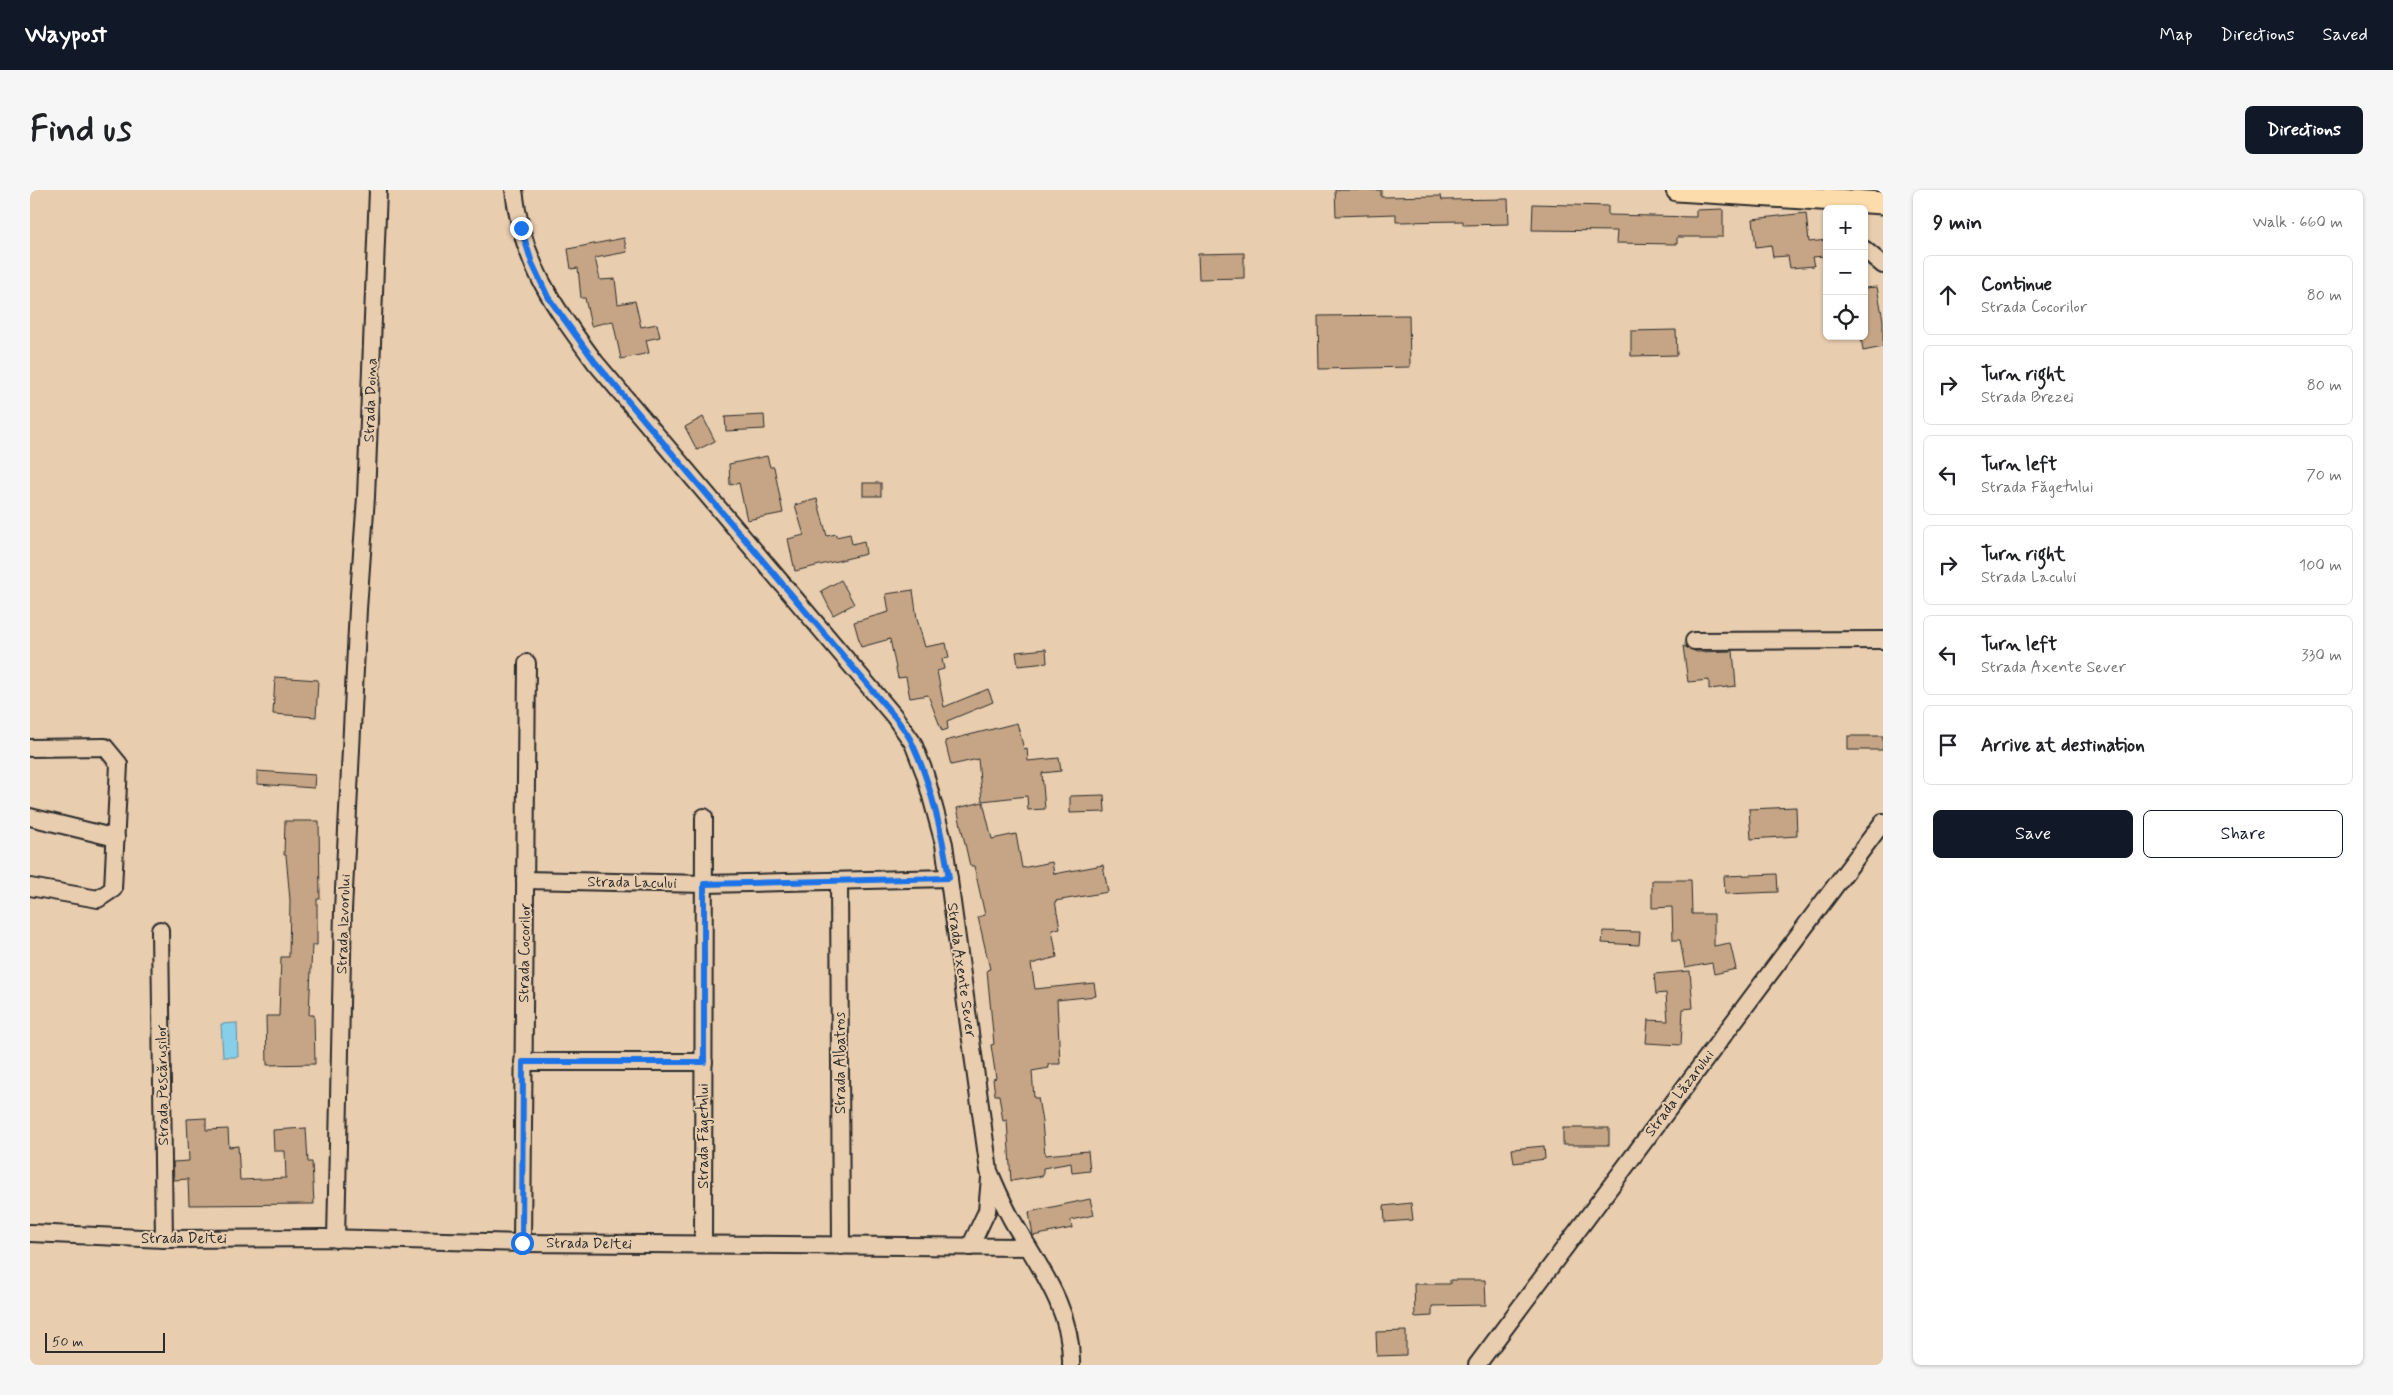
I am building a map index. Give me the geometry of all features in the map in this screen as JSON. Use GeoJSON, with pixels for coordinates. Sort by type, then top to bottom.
{"type":"FeatureCollection","features":[{"type":"Feature","properties":{"kind":"main road"},"geometry":{"type":"LineString","coordinates":[[1677,190],[1829,204],[1883,204]]}},
{"type":"Feature","properties":{"kind":"street","name":"Strada Doina"},"geometry":{"type":"LineString","coordinates":[[358,609],[366,497],[378,190]]}},
{"type":"Feature","properties":{"kind":"street","name":"Strada Axente Sever"},"geometry":{"type":"LineString","coordinates":[[514,190],[521,228],[532,263],[548,297],[563,319],[595,362],[894,716],[913,743],[944,844],[990,1171],[987,1211],[970,1247]]}},
{"type":"Feature","properties":{"kind":"street"},"geometry":{"type":"LineString","coordinates":[[1865,250],[1883,265]]}},
{"type":"Feature","properties":{"kind":"street","name":"Strada Izvorului"},"geometry":{"type":"LineString","coordinates":[[336,1239],[343,910],[358,609]]}},
{"type":"Feature","properties":{"kind":"street"},"geometry":{"type":"LineString","coordinates":[[1694,641],[1883,640]]}},
{"type":"Feature","properties":{"kind":"street","name":"Strada Cocorilor"},"geometry":{"type":"LineString","coordinates":[[522,1243],[527,663]]}},
{"type":"Feature","properties":{"kind":"street"},"geometry":{"type":"LineString","coordinates":[[30,748],[105,747],[119,764],[113,889],[98,898],[30,887]]}},
{"type":"Feature","properties":{"kind":"street"},"geometry":{"type":"LineString","coordinates":[[30,817],[116,838]]}},
{"type":"Feature","properties":{"kind":"street","name":"Strada Făgetului"},"geometry":{"type":"LineString","coordinates":[[703,1244],[704,817]]}},
{"type":"Feature","properties":{"kind":"street","name":"Strada Lăzarului"},"geometry":{"type":"LineString","coordinates":[[1477,1365],[1883,822]]}},
{"type":"Feature","properties":{"kind":"street","name":"Strada Lacului"},"geometry":{"type":"LineString","coordinates":[[525,880],[704,884],[949,878]]}},
{"type":"Feature","properties":{"kind":"street","name":"Strada Albatros"},"geometry":{"type":"LineString","coordinates":[[840,881],[841,1246]]}},
{"type":"Feature","properties":{"kind":"street","name":"Strada Pescărușilor"},"geometry":{"type":"LineString","coordinates":[[160,930],[164,1239]]}},
{"type":"Feature","properties":{"kind":"street"},"geometry":{"type":"LineString","coordinates":[[523,1062],[704,1062]]}},
{"type":"Feature","properties":{"kind":"street","name":"Strada Axente Sever"},"geometry":{"type":"LineString","coordinates":[[990,1171],[1011,1218],[1059,1302],[1068,1330],[1071,1365]]}},
{"type":"Feature","properties":{"kind":"street","name":"Strada Deltei"},"geometry":{"type":"LineString","coordinates":[[30,1233],[164,1239],[336,1239],[522,1243],[1028,1248]]}},
{"type":"Feature","properties":{"kind":"water"},"geometry":{"type":"Polygon","coordinates":[[[237,1023],[238,1057],[223,1057],[221,1024],[237,1023]]]}},
{"type":"Feature","properties":{"kind":"building"},"geometry":{"type":"Polygon","coordinates":[[[1335,190],[1381,190],[1381,197],[1441,196],[1442,200],[1508,199],[1509,224],[1463,225],[1463,221],[1396,222],[1396,214],[1336,216],[1335,190]]]}},
{"type":"Feature","properties":{"kind":"building"},"geometry":{"type":"Polygon","coordinates":[[[1533,204],[1608,206],[1608,215],[1696,217],[1696,210],[1723,209],[1723,237],[1677,237],[1677,244],[1616,243],[1617,231],[1532,230],[1533,204]]]}},
{"type":"Feature","properties":{"kind":"building"},"geometry":{"type":"Polygon","coordinates":[[[1806,213],[1809,242],[1823,240],[1823,256],[1812,257],[1814,266],[1790,268],[1788,256],[1773,257],[1771,245],[1756,247],[1753,219],[1806,213]]]}},
{"type":"Feature","properties":{"kind":"building"},"geometry":{"type":"Polygon","coordinates":[[[624,238],[627,252],[595,258],[600,280],[615,279],[618,304],[635,301],[641,327],[657,324],[660,337],[646,340],[649,353],[621,359],[613,321],[591,326],[585,298],[581,298],[578,268],[571,269],[568,249],[624,238]]]}},
{"type":"Feature","properties":{"kind":"building"},"geometry":{"type":"Polygon","coordinates":[[[1244,253],[1244,278],[1199,279],[1198,254],[1244,253]]]}},
{"type":"Feature","properties":{"kind":"building"},"geometry":{"type":"Polygon","coordinates":[[[1877,287],[1883,320],[1883,347],[1863,351],[1862,340],[1868,340],[1868,288],[1877,287]]]}},
{"type":"Feature","properties":{"kind":"building"},"geometry":{"type":"Polygon","coordinates":[[[1409,315],[1410,367],[1319,369],[1318,316],[1409,315]]]}},
{"type":"Feature","properties":{"kind":"building"},"geometry":{"type":"Polygon","coordinates":[[[1676,330],[1677,355],[1631,356],[1631,331],[1676,330]]]}},
{"type":"Feature","properties":{"kind":"building"},"geometry":{"type":"Polygon","coordinates":[[[764,415],[765,429],[726,431],[725,417],[764,415]]]}},
{"type":"Feature","properties":{"kind":"building"},"geometry":{"type":"Polygon","coordinates":[[[703,417],[715,441],[697,450],[685,427],[703,417]]]}},
{"type":"Feature","properties":{"kind":"building"},"geometry":{"type":"Polygon","coordinates":[[[767,456],[770,467],[774,467],[783,513],[747,520],[739,483],[730,485],[729,464],[767,456]]]}},
{"type":"Feature","properties":{"kind":"building"},"geometry":{"type":"Polygon","coordinates":[[[863,483],[881,483],[881,496],[863,496],[863,483]]]}},
{"type":"Feature","properties":{"kind":"building"},"geometry":{"type":"Polygon","coordinates":[[[817,499],[827,536],[836,534],[836,537],[850,534],[852,544],[864,541],[866,554],[795,571],[788,539],[804,535],[795,505],[817,499]]]}},
{"type":"Feature","properties":{"kind":"building"},"geometry":{"type":"Polygon","coordinates":[[[841,580],[854,604],[833,615],[821,591],[841,580]]]}},
{"type":"Feature","properties":{"kind":"building"},"geometry":{"type":"Polygon","coordinates":[[[913,590],[917,619],[925,647],[946,643],[949,658],[942,659],[944,669],[937,671],[944,707],[988,689],[993,702],[947,721],[948,729],[942,731],[928,695],[910,698],[906,677],[898,678],[890,639],[861,647],[854,622],[889,612],[886,594],[913,590]]]}},
{"type":"Feature","properties":{"kind":"building"},"geometry":{"type":"Polygon","coordinates":[[[1683,646],[1697,652],[1733,651],[1736,686],[1709,689],[1709,680],[1688,682],[1683,646]]]}},
{"type":"Feature","properties":{"kind":"building"},"geometry":{"type":"Polygon","coordinates":[[[1046,649],[1047,663],[1018,666],[1016,652],[1046,649]]]}},
{"type":"Feature","properties":{"kind":"building"},"geometry":{"type":"Polygon","coordinates":[[[275,677],[318,680],[316,717],[273,714],[275,677]]]}},
{"type":"Feature","properties":{"kind":"building"},"geometry":{"type":"Polygon","coordinates":[[[1017,723],[1024,749],[1027,748],[1028,761],[1059,758],[1061,771],[1042,773],[1045,809],[1028,810],[1027,796],[982,801],[978,759],[951,765],[945,741],[1017,723]]]}},
{"type":"Feature","properties":{"kind":"building"},"geometry":{"type":"Polygon","coordinates":[[[1848,736],[1883,736],[1883,750],[1848,750],[1848,736]]]}},
{"type":"Feature","properties":{"kind":"building"},"geometry":{"type":"Polygon","coordinates":[[[257,771],[315,775],[314,788],[257,784],[257,771]]]}},
{"type":"Feature","properties":{"kind":"building"},"geometry":{"type":"Polygon","coordinates":[[[1104,795],[1105,812],[1070,813],[1070,796],[1104,795]]]}},
{"type":"Feature","properties":{"kind":"building"},"geometry":{"type":"Polygon","coordinates":[[[983,802],[992,839],[1016,834],[1022,868],[1052,862],[1054,874],[1103,865],[1108,892],[1055,901],[1060,928],[1052,930],[1057,957],[1031,964],[1035,989],[1094,983],[1096,996],[1057,1000],[1060,1064],[1048,1064],[1049,1068],[1032,1071],[1034,1098],[1038,1098],[1045,1155],[1088,1151],[1090,1171],[1072,1173],[1071,1163],[1043,1168],[1043,1176],[1011,1181],[1007,1120],[1003,1121],[999,1095],[995,1095],[993,1079],[996,1078],[991,1045],[994,1044],[987,970],[990,969],[978,917],[985,915],[974,866],[970,866],[957,808],[983,802]]]}},
{"type":"Feature","properties":{"kind":"building"},"geometry":{"type":"Polygon","coordinates":[[[1796,807],[1797,836],[1751,839],[1749,809],[1796,807]]]}},
{"type":"Feature","properties":{"kind":"building"},"geometry":{"type":"Polygon","coordinates":[[[285,821],[319,821],[320,899],[317,899],[317,945],[312,945],[309,1015],[314,1015],[315,1064],[267,1065],[266,1016],[279,1016],[281,957],[289,957],[290,900],[286,855],[284,855],[285,821]]]}},
{"type":"Feature","properties":{"kind":"building"},"geometry":{"type":"Polygon","coordinates":[[[1777,874],[1778,892],[1725,894],[1724,876],[1777,874]]]}},
{"type":"Feature","properties":{"kind":"building"},"geometry":{"type":"Polygon","coordinates":[[[1652,880],[1691,880],[1692,914],[1714,914],[1714,946],[1730,943],[1736,969],[1714,974],[1712,963],[1685,968],[1680,940],[1673,940],[1672,907],[1652,908],[1652,880]]]}},
{"type":"Feature","properties":{"kind":"building"},"geometry":{"type":"Polygon","coordinates":[[[1603,931],[1640,932],[1639,945],[1602,943],[1603,931]]]}},
{"type":"Feature","properties":{"kind":"building"},"geometry":{"type":"Polygon","coordinates":[[[1690,971],[1693,1008],[1683,1009],[1681,1045],[1646,1043],[1648,1020],[1668,1021],[1666,993],[1656,994],[1654,974],[1690,971]]]}},
{"type":"Feature","properties":{"kind":"building"},"geometry":{"type":"Polygon","coordinates":[[[206,1118],[206,1130],[228,1129],[229,1147],[238,1146],[240,1180],[286,1178],[285,1151],[274,1151],[273,1130],[306,1128],[308,1162],[312,1162],[314,1204],[189,1205],[188,1179],[174,1180],[173,1162],[189,1161],[187,1119],[206,1118]]]}},
{"type":"Feature","properties":{"kind":"building"},"geometry":{"type":"Polygon","coordinates":[[[1563,1128],[1609,1128],[1609,1145],[1563,1145],[1563,1128]]]}},
{"type":"Feature","properties":{"kind":"building"},"geometry":{"type":"Polygon","coordinates":[[[1544,1146],[1545,1159],[1514,1163],[1512,1149],[1544,1146]]]}},
{"type":"Feature","properties":{"kind":"building"},"geometry":{"type":"Polygon","coordinates":[[[1090,1199],[1094,1215],[1071,1220],[1072,1228],[1033,1236],[1029,1212],[1090,1199]]]}},
{"type":"Feature","properties":{"kind":"building"},"geometry":{"type":"Polygon","coordinates":[[[1411,1203],[1413,1220],[1385,1222],[1384,1206],[1411,1203]]]}},
{"type":"Feature","properties":{"kind":"building"},"geometry":{"type":"Polygon","coordinates":[[[1450,1280],[1485,1280],[1486,1305],[1432,1306],[1432,1316],[1415,1317],[1414,1284],[1450,1284],[1450,1280]]]}},
{"type":"Feature","properties":{"kind":"building"},"geometry":{"type":"Polygon","coordinates":[[[1406,1331],[1406,1355],[1377,1356],[1376,1332],[1406,1331]]]}},
{"type":"Feature","properties":{"kind":"route"},"geometry":{"type":"LineString","coordinates":[[521,228],[532,263],[548,297],[595,362],[894,716],[913,743],[944,844],[949,878],[704,884],[704,1062],[523,1062],[522,1243]]}}]}
